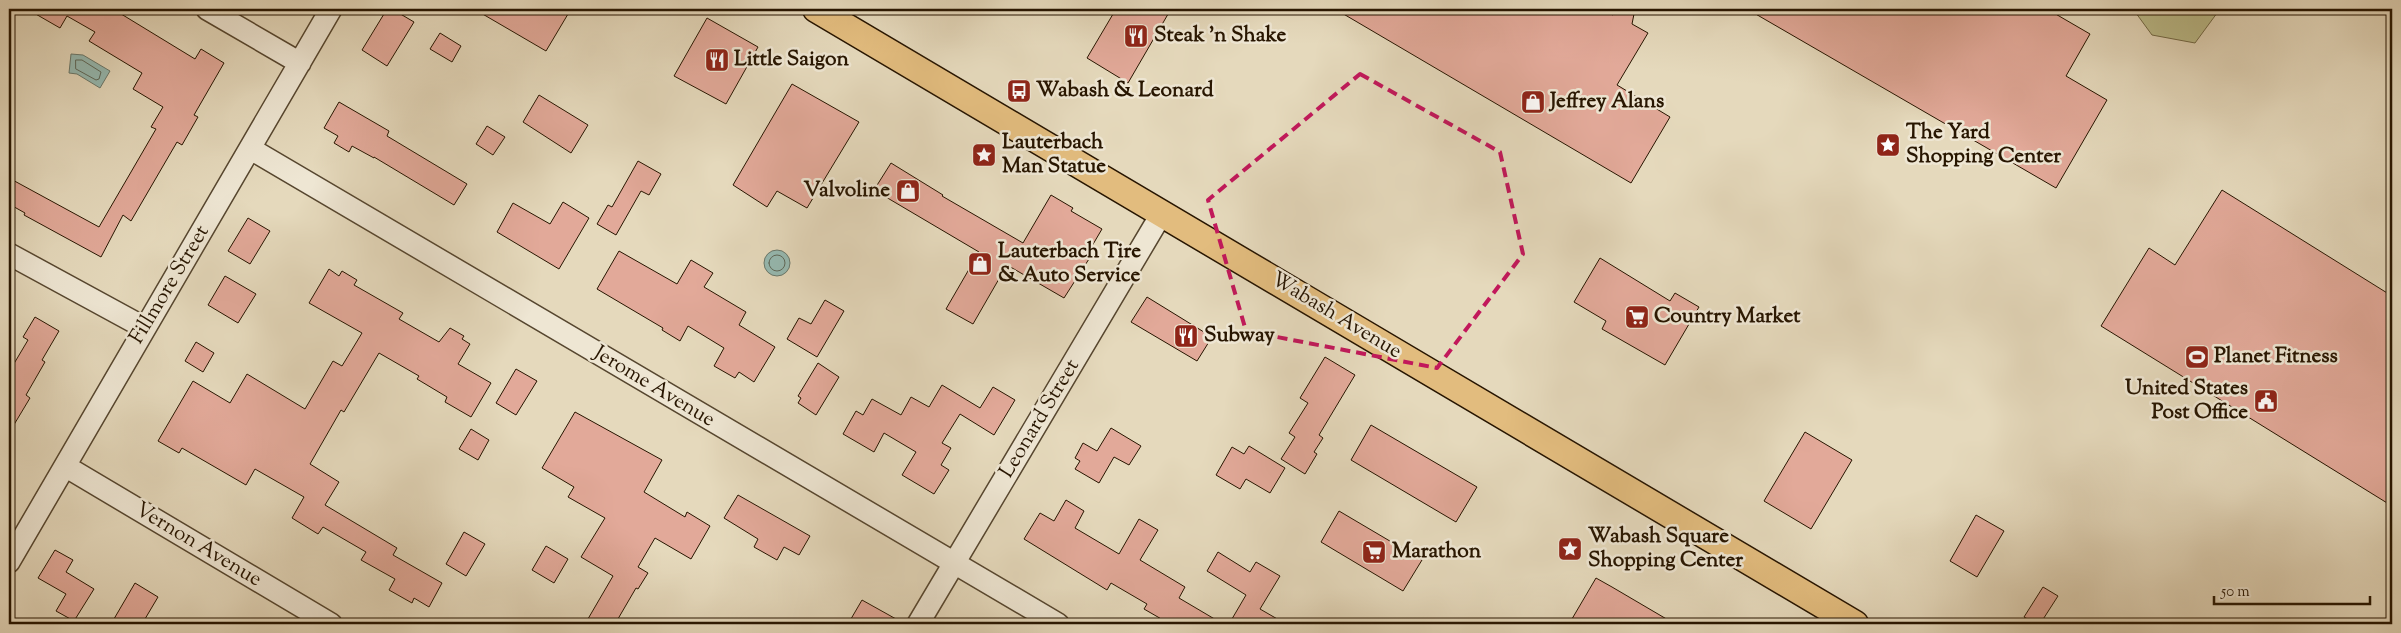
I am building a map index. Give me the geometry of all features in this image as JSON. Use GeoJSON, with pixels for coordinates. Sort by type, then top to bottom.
{"type":"FeatureCollection","features":[{"type":"Feature","properties":{"kind":"main road","name":"Wabash Avenue"},"geometry":{"type":"LineString","coordinates":[[816,9],[1855,624]]}},
{"type":"Feature","properties":{"kind":"street"},"geometry":{"type":"LineString","coordinates":[[207,9],[300,63]]}},
{"type":"Feature","properties":{"kind":"street","name":"Fillmore Street"},"geometry":{"type":"LineString","coordinates":[[9,561],[331,9]]}},
{"type":"Feature","properties":{"kind":"street","name":"Jerome Avenue"},"geometry":{"type":"LineString","coordinates":[[250,149],[1058,624]]}},
{"type":"Feature","properties":{"kind":"street","name":"Leonard Street"},"geometry":{"type":"LineString","coordinates":[[918,624],[1162,214]]}},
{"type":"Feature","properties":{"kind":"street"},"geometry":{"type":"LineString","coordinates":[[9,254],[145,328]]}},
{"type":"Feature","properties":{"kind":"street","name":"Vernon Avenue"},"geometry":{"type":"LineString","coordinates":[[65,466],[331,624]]}},
{"type":"Feature","properties":{"kind":"highlighted area"},"geometry":{"type":"Polygon","coordinates":[[[1360,74],[1500,152],[1523,254],[1437,368],[1246,331],[1208,200],[1360,74]]]}},
{"type":"Feature","properties":{"kind":"green space"},"geometry":{"type":"Polygon","coordinates":[[[2133,9],[2220,9],[2195,43],[2152,35],[2133,9]]]}},
{"type":"Feature","properties":{"kind":"water"},"geometry":{"type":"Polygon","coordinates":[[[71,54],[83,55],[110,71],[100,88],[77,74],[69,73],[71,54]]]}},
{"type":"Feature","properties":{"kind":"water"},"geometry":{"type":"Polygon","coordinates":[[[777,250],[786,254],[790,263],[786,272],[777,276],[768,272],[764,263],[768,254],[777,250]]]}},
{"type":"Feature","properties":{"kind":"building"},"geometry":{"type":"Polygon","coordinates":[[[27,9],[113,9],[195,59],[201,49],[224,63],[194,115],[198,117],[182,145],[177,142],[131,221],[123,215],[101,257],[24,215],[25,213],[9,204],[9,178],[99,227],[156,129],[151,127],[163,107],[133,89],[142,73],[89,41],[95,32],[67,16],[60,28],[27,9]]]}},
{"type":"Feature","properties":{"kind":"building"},"geometry":{"type":"Polygon","coordinates":[[[387,9],[392,9],[414,22],[387,66],[362,50],[387,9]]]}},
{"type":"Feature","properties":{"kind":"building"},"geometry":{"type":"Polygon","coordinates":[[[474,9],[571,9],[546,51],[474,9]]]}},
{"type":"Feature","properties":{"kind":"building"},"geometry":{"type":"Polygon","coordinates":[[[1116,9],[1171,9],[1128,83],[1087,58],[1116,9]]]}},
{"type":"Feature","properties":{"kind":"building"},"geometry":{"type":"Polygon","coordinates":[[[1335,9],[1602,9],[1613,15],[1617,9],[1635,9],[1632,24],[1648,33],[1617,85],[1670,117],[1631,183],[1335,9]]]}},
{"type":"Feature","properties":{"kind":"building"},"geometry":{"type":"Polygon","coordinates":[[[1747,9],[2047,9],[2090,34],[2066,76],[2107,100],[2056,188],[1747,9]]]}},
{"type":"Feature","properties":{"kind":"building"},"geometry":{"type":"Polygon","coordinates":[[[707,18],[758,47],[726,104],[674,76],[707,18]]]}},
{"type":"Feature","properties":{"kind":"building"},"geometry":{"type":"Polygon","coordinates":[[[440,33],[461,46],[452,62],[430,49],[440,33]]]}},
{"type":"Feature","properties":{"kind":"building"},"geometry":{"type":"Polygon","coordinates":[[[792,84],[859,122],[807,208],[777,191],[767,207],[733,185],[792,84]]]}},
{"type":"Feature","properties":{"kind":"building"},"geometry":{"type":"Polygon","coordinates":[[[539,95],[588,125],[571,153],[523,122],[539,95]]]}},
{"type":"Feature","properties":{"kind":"building"},"geometry":{"type":"Polygon","coordinates":[[[339,102],[389,131],[387,136],[467,184],[454,205],[374,157],[352,146],[349,152],[334,143],[338,136],[324,128],[339,102]]]}},
{"type":"Feature","properties":{"kind":"building"},"geometry":{"type":"Polygon","coordinates":[[[487,126],[505,137],[493,155],[476,144],[487,126]]]}},
{"type":"Feature","properties":{"kind":"building"},"geometry":{"type":"Polygon","coordinates":[[[638,161],[661,174],[649,195],[641,191],[616,235],[597,224],[608,205],[612,207],[638,161]]]}},
{"type":"Feature","properties":{"kind":"building"},"geometry":{"type":"Polygon","coordinates":[[[891,163],[942,196],[1023,243],[1051,195],[1073,208],[1071,211],[1102,229],[1092,246],[1096,248],[1064,298],[1007,265],[973,324],[946,309],[979,252],[874,190],[891,163]]]}},
{"type":"Feature","properties":{"kind":"building"},"geometry":{"type":"Polygon","coordinates":[[[2222,190],[2392,296],[2392,506],[2101,326],[2149,248],[2175,265],[2222,190]]]}},
{"type":"Feature","properties":{"kind":"building"},"geometry":{"type":"Polygon","coordinates":[[[563,202],[589,218],[559,269],[497,232],[513,203],[550,224],[563,202]]]}},
{"type":"Feature","properties":{"kind":"building"},"geometry":{"type":"Polygon","coordinates":[[[248,218],[270,231],[250,264],[228,251],[248,218]]]}},
{"type":"Feature","properties":{"kind":"building"},"geometry":{"type":"Polygon","coordinates":[[[619,251],[677,284],[691,260],[713,273],[704,287],[746,312],[739,325],[775,347],[754,382],[739,372],[735,378],[714,366],[724,348],[688,326],[680,341],[662,330],[663,328],[597,289],[619,251]]]}},
{"type":"Feature","properties":{"kind":"building"},"geometry":{"type":"Polygon","coordinates":[[[1600,258],[1670,301],[1675,293],[1699,307],[1665,365],[1602,329],[1606,321],[1574,302],[1600,258]]]}},
{"type":"Feature","properties":{"kind":"building"},"geometry":{"type":"Polygon","coordinates":[[[329,269],[339,276],[342,271],[357,280],[354,285],[403,313],[399,319],[439,342],[450,328],[464,336],[462,339],[470,344],[458,364],[491,383],[471,417],[445,402],[447,397],[417,379],[419,376],[379,353],[344,412],[341,410],[310,464],[339,482],[325,505],[397,548],[393,555],[442,583],[429,607],[414,598],[412,603],[389,590],[395,579],[361,560],[366,552],[323,527],[318,534],[292,518],[304,497],[255,469],[246,485],[182,448],[179,453],[158,441],[193,381],[230,403],[247,374],[305,409],[333,361],[342,366],[362,333],[309,303],[329,269]]]}},
{"type":"Feature","properties":{"kind":"building"},"geometry":{"type":"Polygon","coordinates":[[[225,276],[256,294],[238,323],[208,305],[225,276]]]}},
{"type":"Feature","properties":{"kind":"building"},"geometry":{"type":"Polygon","coordinates":[[[1147,297],[1212,337],[1197,361],[1131,322],[1147,297]]]}},
{"type":"Feature","properties":{"kind":"building"},"geometry":{"type":"Polygon","coordinates":[[[825,300],[844,311],[817,357],[787,339],[799,318],[811,324],[825,300]]]}},
{"type":"Feature","properties":{"kind":"building"},"geometry":{"type":"Polygon","coordinates":[[[35,317],[59,331],[42,360],[45,362],[26,395],[30,398],[9,433],[9,372],[28,340],[23,337],[35,317]]]}},
{"type":"Feature","properties":{"kind":"building"},"geometry":{"type":"Polygon","coordinates":[[[196,342],[214,353],[203,372],[185,361],[196,342]]]}},
{"type":"Feature","properties":{"kind":"building"},"geometry":{"type":"Polygon","coordinates":[[[1325,357],[1355,375],[1319,435],[1323,438],[1314,452],[1317,454],[1305,474],[1281,459],[1295,437],[1289,433],[1308,403],[1300,398],[1325,357]]]}},
{"type":"Feature","properties":{"kind":"building"},"geometry":{"type":"Polygon","coordinates":[[[818,363],[839,377],[816,415],[798,403],[801,398],[798,396],[818,363]]]}},
{"type":"Feature","properties":{"kind":"building"},"geometry":{"type":"Polygon","coordinates":[[[516,369],[537,381],[516,415],[496,403],[516,369]]]}},
{"type":"Feature","properties":{"kind":"building"},"geometry":{"type":"Polygon","coordinates":[[[942,385],[980,408],[993,387],[1015,400],[994,435],[960,414],[942,443],[951,448],[941,465],[949,470],[934,494],[902,475],[916,452],[884,433],[874,452],[843,434],[856,411],[863,415],[872,399],[901,415],[911,397],[929,407],[942,385]]]}},
{"type":"Feature","properties":{"kind":"building"},"geometry":{"type":"Polygon","coordinates":[[[575,412],[662,460],[644,492],[685,517],[687,512],[710,526],[691,559],[655,538],[638,567],[648,573],[638,589],[636,588],[615,624],[585,624],[613,576],[581,557],[605,518],[568,497],[574,487],[542,468],[575,412]]]}},
{"type":"Feature","properties":{"kind":"building"},"geometry":{"type":"Polygon","coordinates":[[[1371,425],[1477,487],[1456,522],[1351,460],[1371,425]]]}},
{"type":"Feature","properties":{"kind":"building"},"geometry":{"type":"Polygon","coordinates":[[[1111,428],[1141,446],[1129,465],[1114,457],[1099,483],[1075,469],[1080,461],[1075,458],[1083,443],[1097,451],[1111,428]]]}},
{"type":"Feature","properties":{"kind":"building"},"geometry":{"type":"Polygon","coordinates":[[[471,429],[489,440],[478,460],[459,449],[471,429]]]}},
{"type":"Feature","properties":{"kind":"building"},"geometry":{"type":"Polygon","coordinates":[[[1805,432],[1852,460],[1811,529],[1764,501],[1805,432]]]}},
{"type":"Feature","properties":{"kind":"building"},"geometry":{"type":"Polygon","coordinates":[[[1249,446],[1285,468],[1270,493],[1246,479],[1240,489],[1216,475],[1232,447],[1244,454],[1249,446]]]}},
{"type":"Feature","properties":{"kind":"building"},"geometry":{"type":"Polygon","coordinates":[[[738,495],[810,536],[799,555],[784,547],[777,560],[754,547],[758,539],[724,518],[738,495]]]}},
{"type":"Feature","properties":{"kind":"building"},"geometry":{"type":"Polygon","coordinates":[[[1066,500],[1084,511],[1075,528],[1119,554],[1139,519],[1158,530],[1140,560],[1185,587],[1179,598],[1223,624],[1170,624],[1144,609],[1147,604],[1111,583],[1107,590],[1024,539],[1040,513],[1054,521],[1066,500]]]}},
{"type":"Feature","properties":{"kind":"building"},"geometry":{"type":"Polygon","coordinates":[[[1339,511],[1422,560],[1403,591],[1321,542],[1339,511]]]}},
{"type":"Feature","properties":{"kind":"building"},"geometry":{"type":"Polygon","coordinates":[[[1976,515],[2004,531],[1977,577],[1950,561],[1976,515]]]}},
{"type":"Feature","properties":{"kind":"building"},"geometry":{"type":"Polygon","coordinates":[[[464,532],[485,544],[466,576],[446,564],[464,532]]]}},
{"type":"Feature","properties":{"kind":"building"},"geometry":{"type":"Polygon","coordinates":[[[546,546],[568,559],[554,583],[532,570],[546,546]]]}},
{"type":"Feature","properties":{"kind":"building"},"geometry":{"type":"Polygon","coordinates":[[[55,550],[73,560],[66,572],[94,589],[74,621],[56,611],[66,594],[38,578],[55,550]]]}},
{"type":"Feature","properties":{"kind":"building"},"geometry":{"type":"Polygon","coordinates":[[[1218,552],[1250,572],[1256,562],[1280,576],[1260,609],[1286,624],[1229,624],[1246,595],[1207,571],[1218,552]]]}},
{"type":"Feature","properties":{"kind":"building"},"geometry":{"type":"Polygon","coordinates":[[[1596,578],[1612,587],[1675,624],[1569,624],[1596,578]]]}},
{"type":"Feature","properties":{"kind":"building"},"geometry":{"type":"Polygon","coordinates":[[[135,583],[158,597],[142,624],[111,624],[135,583]]]}},
{"type":"Feature","properties":{"kind":"building"},"geometry":{"type":"Polygon","coordinates":[[[2043,587],[2058,596],[2040,624],[2037,624],[2024,617],[2043,587]]]}},
{"type":"Feature","properties":{"kind":"building"},"geometry":{"type":"Polygon","coordinates":[[[862,600],[905,624],[848,624],[862,600]]]}},
{"type":"Feature","properties":{"kind":"place","name":"Steak 'n Shake"},"geometry":{"type":"Point","coordinates":[1136,36]}},
{"type":"Feature","properties":{"kind":"place","name":"Little Saigon"},"geometry":{"type":"Point","coordinates":[717,60]}},
{"type":"Feature","properties":{"kind":"place","name":"Wabash & Leonard"},"geometry":{"type":"Point","coordinates":[1019,91]}},
{"type":"Feature","properties":{"kind":"place","name":"Jeffrey Alans"},"geometry":{"type":"Point","coordinates":[1533,102]}},
{"type":"Feature","properties":{"kind":"place","name":"The Yard Shopping Center"},"geometry":{"type":"Point","coordinates":[1888,145]}},
{"type":"Feature","properties":{"kind":"place","name":"Lauterbach Man Statue"},"geometry":{"type":"Point","coordinates":[984,155]}},
{"type":"Feature","properties":{"kind":"place","name":"Valvoline"},"geometry":{"type":"Point","coordinates":[908,191]}},
{"type":"Feature","properties":{"kind":"place","name":"Lauterbach Tire & Auto Service"},"geometry":{"type":"Point","coordinates":[980,264]}},
{"type":"Feature","properties":{"kind":"place","name":"Country Market"},"geometry":{"type":"Point","coordinates":[1637,317]}},
{"type":"Feature","properties":{"kind":"place","name":"Subway"},"geometry":{"type":"Point","coordinates":[1186,336]}},
{"type":"Feature","properties":{"kind":"place","name":"Planet Fitness"},"geometry":{"type":"Point","coordinates":[2197,357]}},
{"type":"Feature","properties":{"kind":"place","name":"United States Post Office"},"geometry":{"type":"Point","coordinates":[2266,401]}},
{"type":"Feature","properties":{"kind":"place","name":"Wabash Square Shopping Center"},"geometry":{"type":"Point","coordinates":[1570,549]}},
{"type":"Feature","properties":{"kind":"place","name":"Marathon"},"geometry":{"type":"Point","coordinates":[1374,552]}}]}
